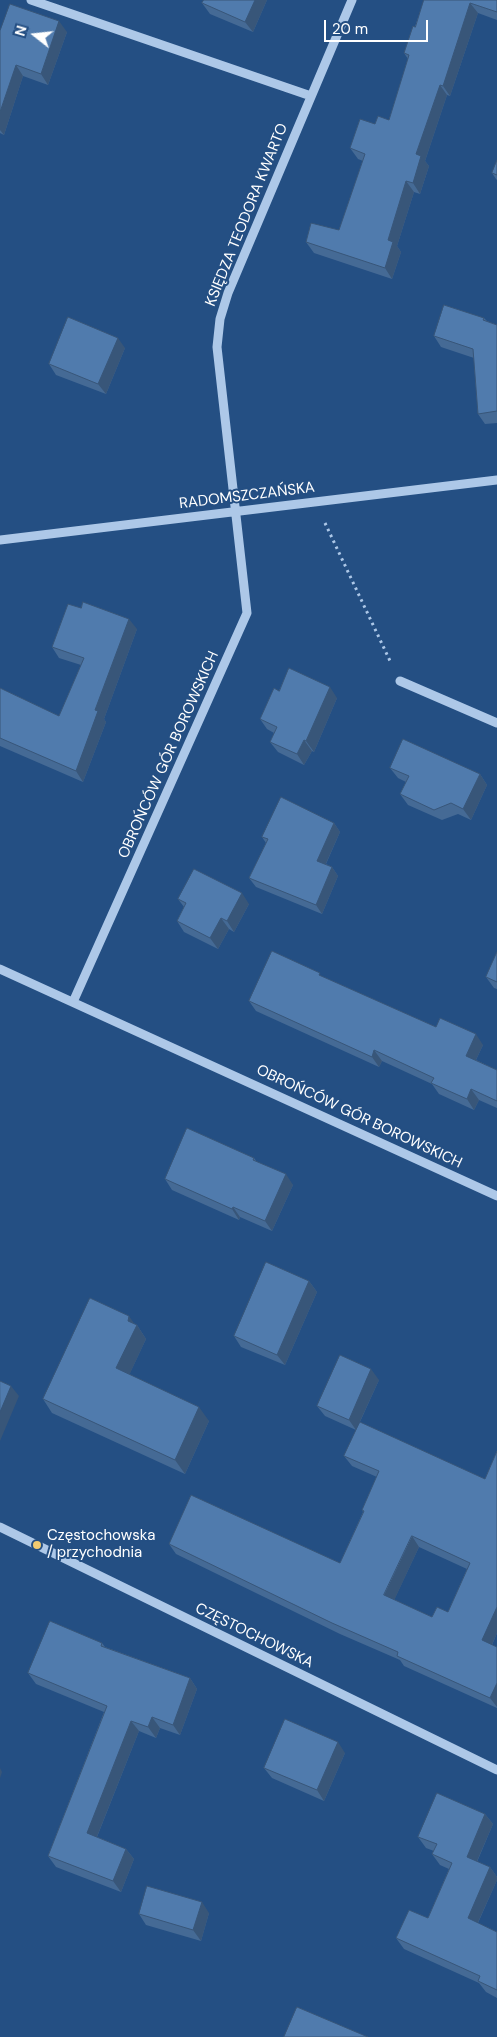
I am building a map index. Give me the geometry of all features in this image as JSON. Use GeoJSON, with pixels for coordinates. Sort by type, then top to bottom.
{"type":"FeatureCollection","features":[{"type":"Feature","properties":{"kind":"street"},"geometry":{"type":"LineString","coordinates":[[31,0],[311,96]]}},
{"type":"Feature","properties":{"kind":"street","name":"KSIĘDZA TEODORA KWARTO"},"geometry":{"type":"LineString","coordinates":[[237,510],[217,347],[220,319],[228,293],[352,0]]}},
{"type":"Feature","properties":{"kind":"street","name":"RADOMSZCZAŃSKA"},"geometry":{"type":"LineString","coordinates":[[0,540],[497,480]]}},
{"type":"Feature","properties":{"kind":"street","name":"OBROŃCÓW GÓR BOROWSKICH"},"geometry":{"type":"LineString","coordinates":[[73,1002],[248,613],[237,510]]}},
{"type":"Feature","properties":{"kind":"street"},"geometry":{"type":"LineString","coordinates":[[400,681],[497,723]]}},
{"type":"Feature","properties":{"kind":"street","name":"OBROŃCÓW GÓR BOROWSKICH"},"geometry":{"type":"LineString","coordinates":[[0,969],[497,1196]]}},
{"type":"Feature","properties":{"kind":"street","name":"CZĘSTOCHOWSKA"},"geometry":{"type":"LineString","coordinates":[[0,1526],[497,1770]]}},
{"type":"Feature","properties":{"kind":"path"},"geometry":{"type":"LineString","coordinates":[[315,501],[400,681]]}},
{"type":"Feature","properties":{"kind":"building"},"geometry":{"type":"Polygon","coordinates":[[[204,0],[255,0],[245,22],[202,3],[204,0]]]}},
{"type":"Feature","properties":{"kind":"building"},"geometry":{"type":"Polygon","coordinates":[[[424,0],[497,0],[497,12],[470,3],[443,86],[440,85],[416,154],[421,156],[413,183],[406,181],[388,240],[393,242],[385,268],[306,242],[311,223],[339,230],[365,154],[350,148],[360,119],[375,124],[378,116],[389,120],[409,55],[404,53],[424,0]]]}},
{"type":"Feature","properties":{"kind":"building"},"geometry":{"type":"Polygon","coordinates":[[[10,4],[59,21],[41,74],[16,65],[0,112],[0,31],[10,4]]]}},
{"type":"Feature","properties":{"kind":"building"},"geometry":{"type":"Polygon","coordinates":[[[497,160],[497,175],[492,173],[497,160]]]}},
{"type":"Feature","properties":{"kind":"building"},"geometry":{"type":"Polygon","coordinates":[[[444,305],[484,318],[483,320],[497,325],[497,411],[478,414],[473,349],[434,336],[444,305]]]}},
{"type":"Feature","properties":{"kind":"building"},"geometry":{"type":"Polygon","coordinates":[[[68,317],[118,338],[98,384],[49,364],[68,317]]]}},
{"type":"Feature","properties":{"kind":"building"},"geometry":{"type":"Polygon","coordinates":[[[83,602],[129,619],[95,710],[98,711],[76,771],[0,738],[0,688],[59,716],[84,658],[52,647],[68,604],[81,608],[83,602]]]}},
{"type":"Feature","properties":{"kind":"building"},"geometry":{"type":"Polygon","coordinates":[[[289,668],[330,687],[306,741],[304,740],[297,754],[270,742],[277,727],[260,719],[274,688],[279,691],[289,668]]]}},
{"type":"Feature","properties":{"kind":"building"},"geometry":{"type":"Polygon","coordinates":[[[403,739],[480,774],[463,809],[451,803],[434,810],[400,794],[409,776],[390,768],[403,739]]]}},
{"type":"Feature","properties":{"kind":"building"},"geometry":{"type":"Polygon","coordinates":[[[281,797],[334,823],[317,861],[332,867],[316,905],[249,878],[268,839],[262,837],[281,797]]]}},
{"type":"Feature","properties":{"kind":"building"},"geometry":{"type":"Polygon","coordinates":[[[194,869],[242,893],[227,921],[221,918],[210,938],[177,921],[186,903],[178,899],[194,869]]]}},
{"type":"Feature","properties":{"kind":"building"},"geometry":{"type":"Polygon","coordinates":[[[272,951],[320,973],[319,975],[436,1027],[440,1018],[476,1034],[466,1056],[497,1070],[497,1101],[471,1089],[467,1099],[431,1083],[434,1078],[374,1050],[372,1057],[249,1001],[272,951]]]}},
{"type":"Feature","properties":{"kind":"building"},"geometry":{"type":"Polygon","coordinates":[[[497,952],[497,982],[486,977],[497,952]]]}},
{"type":"Feature","properties":{"kind":"building"},"geometry":{"type":"Polygon","coordinates":[[[187,1128],[286,1174],[265,1221],[233,1207],[232,1209],[165,1179],[187,1128]]]}},
{"type":"Feature","properties":{"kind":"building"},"geometry":{"type":"Polygon","coordinates":[[[266,1262],[309,1281],[277,1355],[234,1336],[266,1262]]]}},
{"type":"Feature","properties":{"kind":"building"},"geometry":{"type":"Polygon","coordinates":[[[90,1298],[129,1316],[128,1321],[137,1325],[116,1368],[199,1407],[175,1460],[43,1399],[90,1298]]]}},
{"type":"Feature","properties":{"kind":"building"},"geometry":{"type":"Polygon","coordinates":[[[340,1355],[371,1369],[349,1420],[317,1406],[340,1355]]]}},
{"type":"Feature","properties":{"kind":"building"},"geometry":{"type":"Polygon","coordinates":[[[0,1381],[11,1386],[0,1412],[0,1381]]]}},
{"type":"Feature","properties":{"kind":"building"},"geometry":{"type":"Polygon","coordinates":[[[360,1422],[485,1479],[497,1451],[497,1607],[482,1640],[497,1647],[497,1683],[490,1698],[397,1656],[398,1652],[332,1623],[169,1544],[191,1495],[340,1563],[364,1511],[362,1510],[379,1471],[344,1456],[360,1422]],[[412,1536],[384,1595],[432,1617],[437,1607],[448,1612],[470,1563],[412,1536]]]}},
{"type":"Feature","properties":{"kind":"building"},"geometry":{"type":"Polygon","coordinates":[[[50,1621],[102,1643],[101,1646],[190,1678],[173,1725],[152,1717],[148,1727],[131,1721],[87,1833],[126,1849],[113,1881],[48,1856],[107,1706],[28,1673],[50,1621]]]}},
{"type":"Feature","properties":{"kind":"building"},"geometry":{"type":"Polygon","coordinates":[[[285,1719],[338,1742],[317,1790],[264,1768],[285,1719]]]}},
{"type":"Feature","properties":{"kind":"building"},"geometry":{"type":"Polygon","coordinates":[[[437,1793],[485,1814],[467,1857],[490,1867],[468,1918],[497,1932],[497,1990],[478,1981],[480,1976],[396,1938],[409,1910],[428,1918],[452,1863],[432,1854],[437,1844],[418,1837],[437,1793]]]}},
{"type":"Feature","properties":{"kind":"building"},"geometry":{"type":"Polygon","coordinates":[[[147,1886],[202,1902],[193,1930],[139,1914],[147,1886]]]}},
{"type":"Feature","properties":{"kind":"building"},"geometry":{"type":"Polygon","coordinates":[[[297,2007],[368,2037],[284,2037],[297,2007]]]}},
{"type":"Feature","properties":{"kind":"place","name":"Częstochowska / przychodnia"},"geometry":{"type":"Point","coordinates":[37,1545]}}]}
